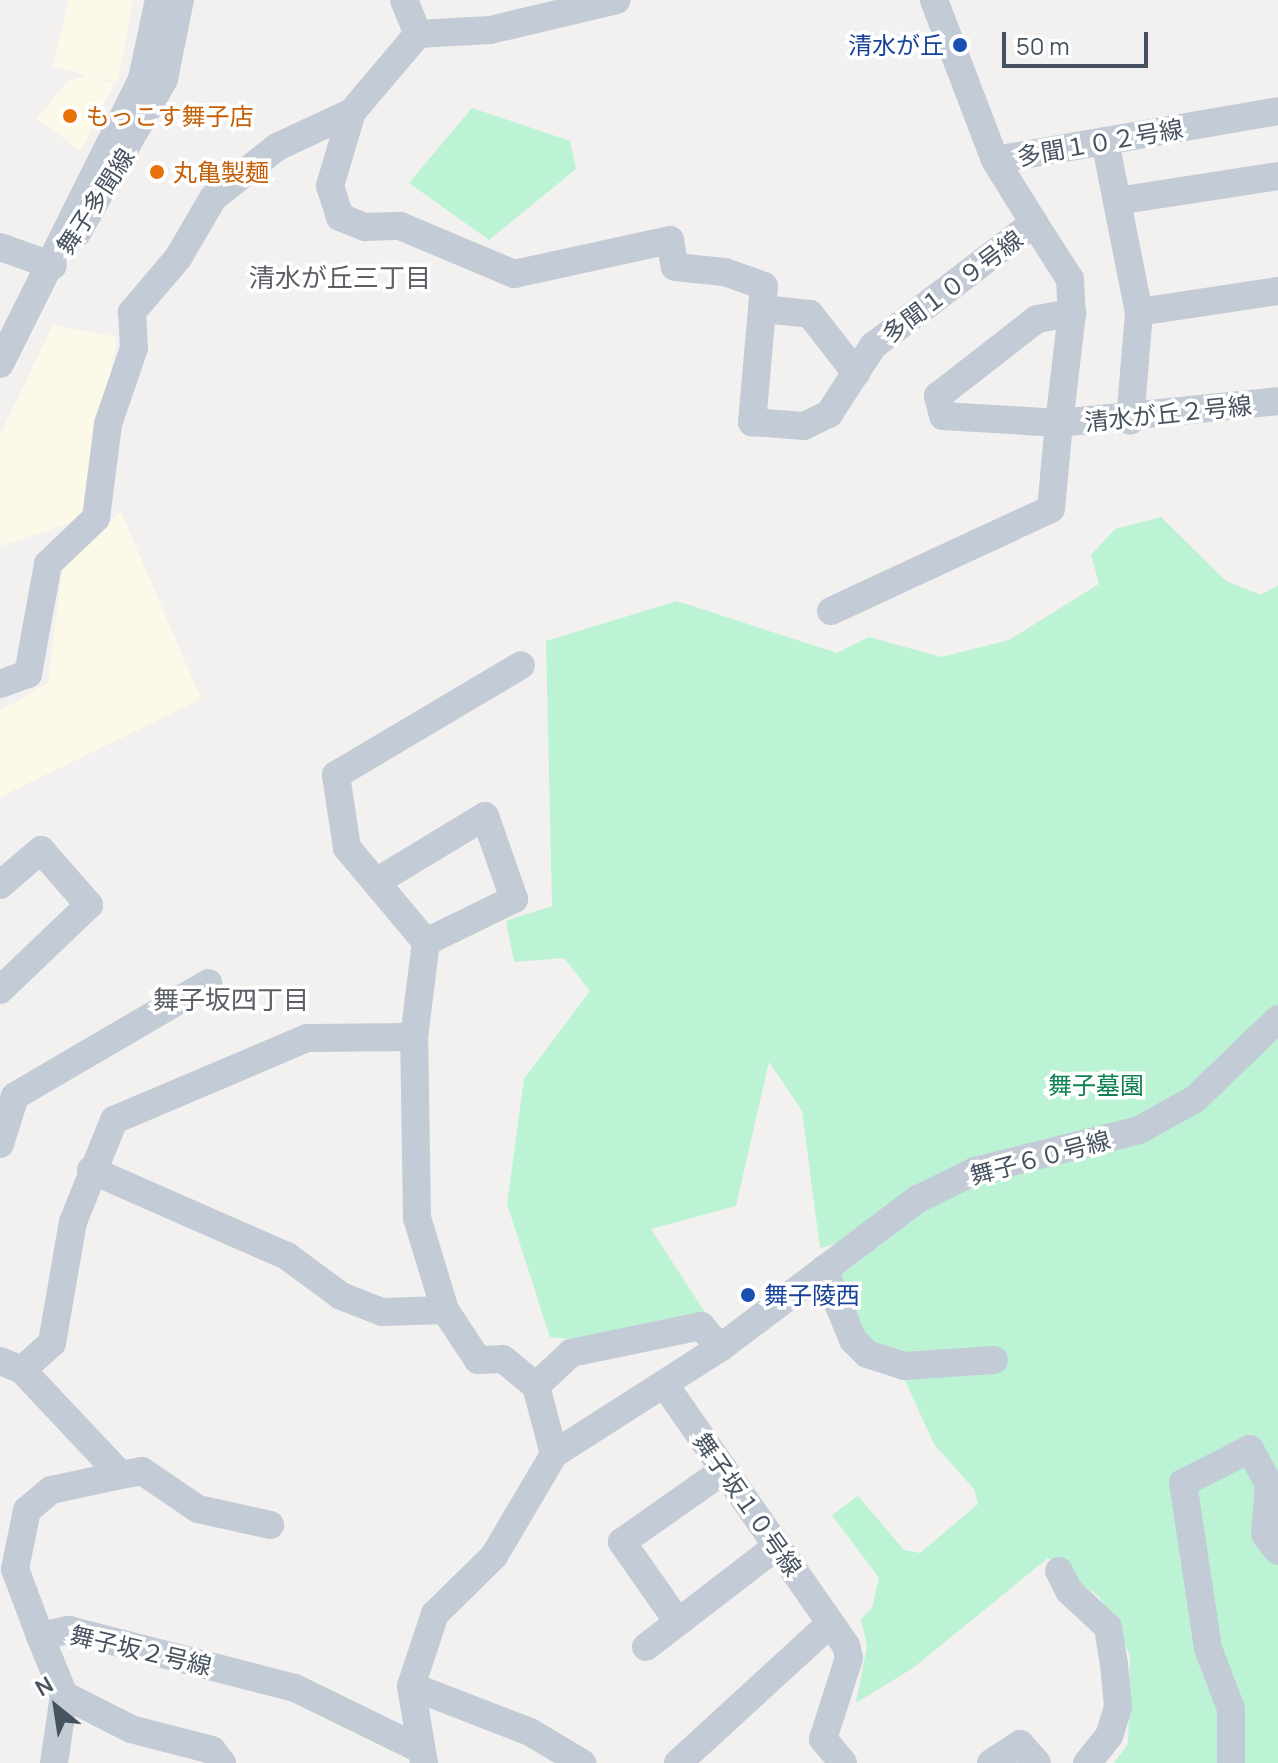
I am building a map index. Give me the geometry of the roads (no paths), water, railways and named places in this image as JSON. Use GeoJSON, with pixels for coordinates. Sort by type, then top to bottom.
{"type":"FeatureCollection","features":[{"type":"Feature","properties":{"kind":"street","name":"舞子多聞線"},"geometry":{"type":"LineString","coordinates":[[0,364],[53,266],[142,79],[159,0]]}},
{"type":"Feature","properties":{"kind":"street","name":"舞子多聞線"},"geometry":{"type":"LineString","coordinates":[[53,266],[102,200],[164,79],[180,0]]}},
{"type":"Feature","properties":{"kind":"street"},"geometry":{"type":"LineString","coordinates":[[404,0],[418,34]]}},
{"type":"Feature","properties":{"kind":"street"},"geometry":{"type":"LineString","coordinates":[[617,0],[490,30],[418,34],[352,112],[330,186],[340,217],[365,227],[400,226],[514,274],[670,240],[675,267],[725,272],[763,298],[810,314],[856,373]]}},
{"type":"Feature","properties":{"kind":"street","name":"多聞１０２号線"},"geometry":{"type":"LineString","coordinates":[[934,0],[995,160],[1278,111]]}},
{"type":"Feature","properties":{"kind":"street"},"geometry":{"type":"LineString","coordinates":[[0,684],[28,674],[48,564],[96,518],[108,424],[134,348],[132,312],[178,258],[213,198],[277,147],[352,112]]}},
{"type":"Feature","properties":{"kind":"street"},"geometry":{"type":"LineString","coordinates":[[1105,141],[1139,312],[1130,421]]}},
{"type":"Feature","properties":{"kind":"street","name":"多聞１０９号線"},"geometry":{"type":"LineString","coordinates":[[763,298],[752,422],[804,426],[829,414],[873,346],[1034,223],[995,160]]}},
{"type":"Feature","properties":{"kind":"street"},"geometry":{"type":"LineString","coordinates":[[1117,201],[1278,176]]}},
{"type":"Feature","properties":{"kind":"street"},"geometry":{"type":"LineString","coordinates":[[831,611],[1051,509],[1072,313],[1070,279],[1034,223]]}},
{"type":"Feature","properties":{"kind":"street"},"geometry":{"type":"LineString","coordinates":[[0,247],[53,266]]}},
{"type":"Feature","properties":{"kind":"street"},"geometry":{"type":"LineString","coordinates":[[1139,312],[1278,291]]}},
{"type":"Feature","properties":{"kind":"street","name":"清水が丘２号線"},"geometry":{"type":"LineString","coordinates":[[1072,313],[1037,319],[938,396],[943,416],[1059,423],[1130,421],[1278,401]]}},
{"type":"Feature","properties":{"kind":"street"},"geometry":{"type":"LineString","coordinates":[[521,665],[336,775],[347,848],[426,942],[414,1037],[417,1218],[445,1310],[478,1360],[503,1359],[536,1386],[554,1454]]}},
{"type":"Feature","properties":{"kind":"street"},"geometry":{"type":"LineString","coordinates":[[376,882],[485,816],[514,899],[426,942]]}},
{"type":"Feature","properties":{"kind":"street"},"geometry":{"type":"LineString","coordinates":[[0,885],[41,850],[89,905],[0,990]]}},
{"type":"Feature","properties":{"kind":"street"},"geometry":{"type":"LineString","coordinates":[[0,1144],[8,1090],[208,983]]}},
{"type":"Feature","properties":{"kind":"street","name":"舞子６０号線"},"geometry":{"type":"LineString","coordinates":[[421,1756],[411,1686],[435,1614],[494,1556],[554,1454],[720,1348],[918,1199],[975,1171],[1139,1130],[1195,1099],[1278,1019]]}},
{"type":"Feature","properties":{"kind":"street"},"geometry":{"type":"LineString","coordinates":[[121,1475],[11,1366],[52,1343],[73,1222],[91,1170],[114,1120],[216,1074],[307,1038],[414,1037]]}},
{"type":"Feature","properties":{"kind":"street"},"geometry":{"type":"LineString","coordinates":[[91,1170],[287,1256],[341,1296],[382,1312],[445,1310]]}},
{"type":"Feature","properties":{"kind":"street"},"geometry":{"type":"LineString","coordinates":[[824,1269],[853,1340],[867,1354],[904,1366],[994,1360]]}},
{"type":"Feature","properties":{"kind":"street"},"geometry":{"type":"LineString","coordinates":[[536,1386],[571,1353],[701,1326],[720,1348]]}},
{"type":"Feature","properties":{"kind":"street","name":"舞子坂１０号線"},"geometry":{"type":"LineString","coordinates":[[665,1385],[831,1623],[849,1658],[819,1751],[843,1763]]}},
{"type":"Feature","properties":{"kind":"street"},"geometry":{"type":"LineString","coordinates":[[1231,1763],[1231,1709],[1208,1648],[1183,1483],[1250,1449],[1269,1484],[1265,1534],[1278,1551]]}},
{"type":"Feature","properties":{"kind":"street"},"geometry":{"type":"LineString","coordinates":[[678,1622],[622,1542],[724,1470]]}},
{"type":"Feature","properties":{"kind":"street"},"geometry":{"type":"LineString","coordinates":[[40,1636],[10,1597],[16,1540],[27,1510],[51,1490],[142,1471],[198,1509],[270,1525]]}},
{"type":"Feature","properties":{"kind":"street"},"geometry":{"type":"LineString","coordinates":[[646,1647],[777,1546]]}},
{"type":"Feature","properties":{"kind":"street"},"geometry":{"type":"LineString","coordinates":[[1059,1571],[1069,1591],[1108,1627],[1114,1664],[1118,1707],[1109,1736],[1087,1763]]}},
{"type":"Feature","properties":{"kind":"street"},"geometry":{"type":"LineString","coordinates":[[678,1763],[831,1623]]}},
{"type":"Feature","properties":{"kind":"street","name":"舞子坂２号線"},"geometry":{"type":"LineString","coordinates":[[64,1695],[40,1636],[69,1630],[295,1688],[421,1756]]}},
{"type":"Feature","properties":{"kind":"street"},"geometry":{"type":"LineString","coordinates":[[411,1686],[530,1732],[582,1763]]}},
{"type":"Feature","properties":{"kind":"street"},"geometry":{"type":"LineString","coordinates":[[54,1763],[64,1695],[131,1729],[212,1750],[222,1763]]}},
{"type":"Feature","properties":{"kind":"street"},"geometry":{"type":"LineString","coordinates":[[991,1763],[1020,1744],[1037,1763]]}},
{"type":"Feature","properties":{"kind":"place","name":"清水が丘"},"geometry":{"type":"Point","coordinates":[960,45]}},
{"type":"Feature","properties":{"kind":"place","name":"もっこす舞子店"},"geometry":{"type":"Point","coordinates":[70,116]}},
{"type":"Feature","properties":{"kind":"place","name":"丸亀製麺"},"geometry":{"type":"Point","coordinates":[157,172]}},
{"type":"Feature","properties":{"kind":"place","name":"舞子陵西"},"geometry":{"type":"Point","coordinates":[748,1295]}},
{"type":"Feature","properties":{"kind":"district","name":"清水が丘三丁目"},"geometry":{"type":"Point","coordinates":[340,278]}},
{"type":"Feature","properties":{"kind":"district","name":"舞子坂四丁目"},"geometry":{"type":"Point","coordinates":[231,1000]}},
{"type":"Feature","properties":{"kind":"park label","name":"舞子墓園"},"geometry":{"type":"Point","coordinates":[1096,1085]}}]}
